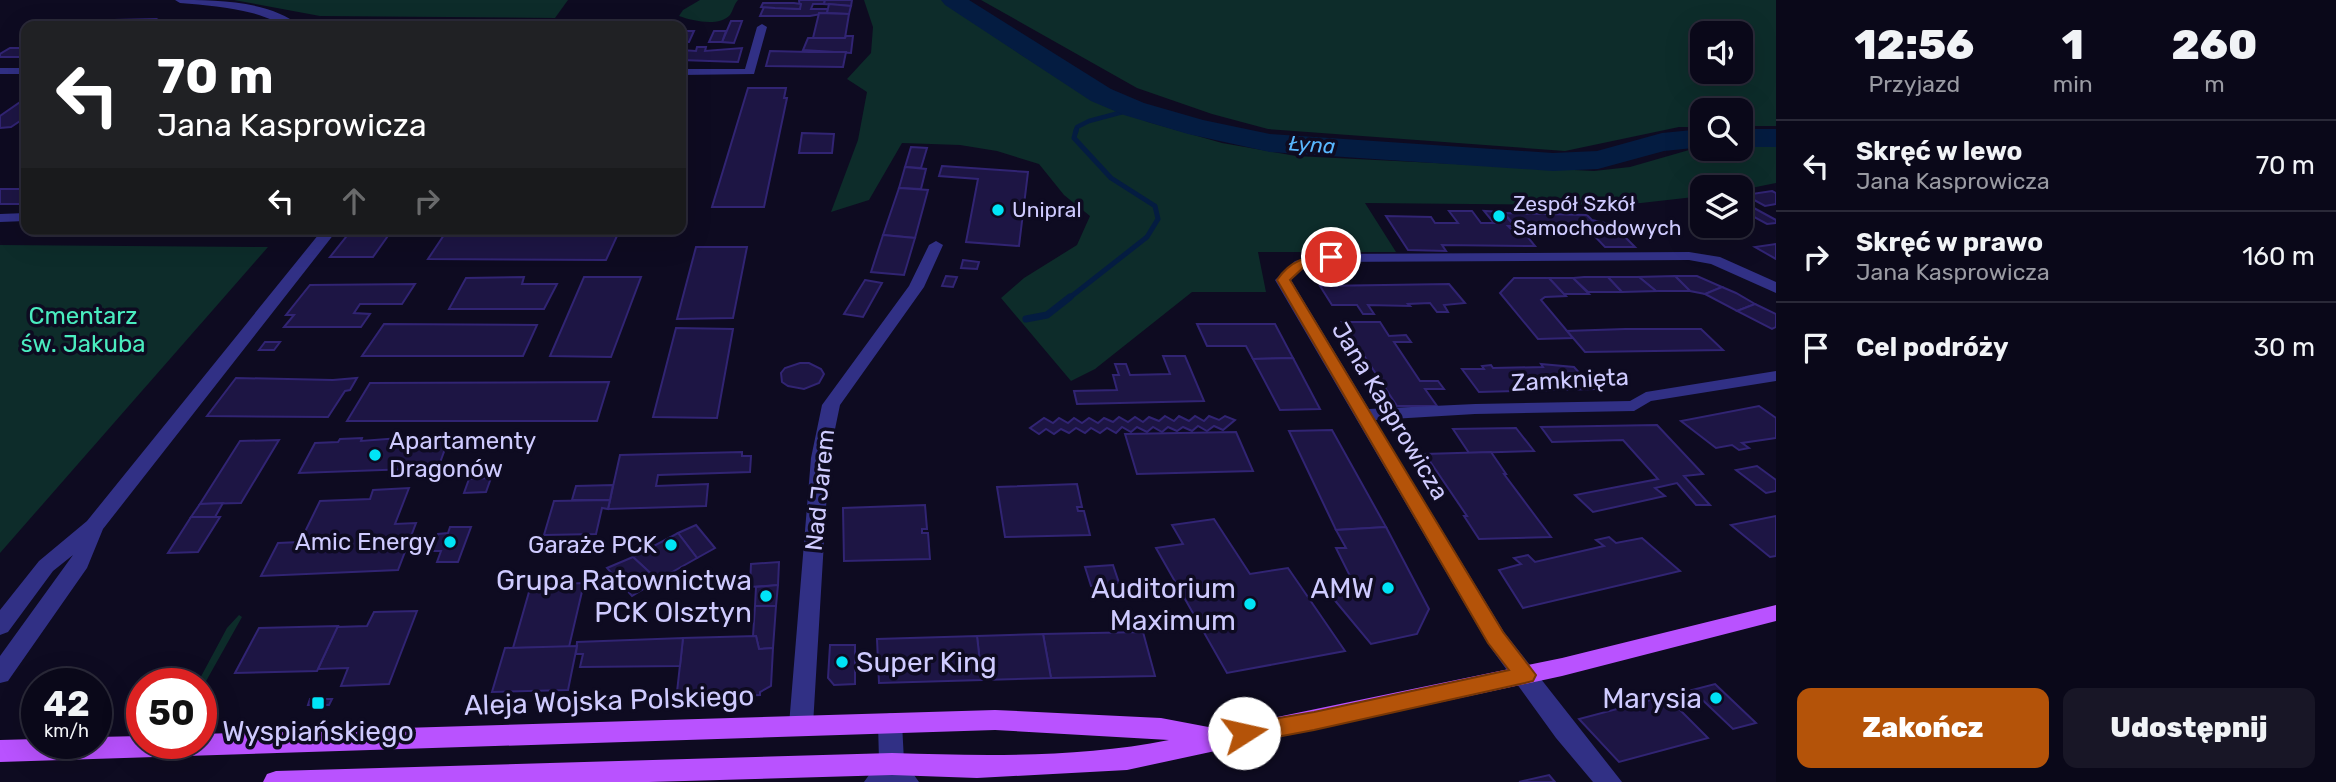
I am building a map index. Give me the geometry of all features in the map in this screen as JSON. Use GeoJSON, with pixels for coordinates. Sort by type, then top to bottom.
{"type":"FeatureCollection","features":[{"type":"Feature","properties":{"kind":"main road","name":"Aleja Wojska Polskiego"},"geometry":{"type":"LineString","coordinates":[[276,782],[892,776],[977,767],[1127,759],[1220,737],[1314,721],[1525,675],[1776,613]]}},
{"type":"Feature","properties":{"kind":"main road","name":"Aleja Wojska Polskiego"},"geometry":{"type":"LineString","coordinates":[[0,751],[995,720],[1161,728],[1220,737]]}},
{"type":"Feature","properties":{"kind":"street"},"geometry":{"type":"LineString","coordinates":[[180,0],[244,7],[286,21]]}},
{"type":"Feature","properties":{"kind":"street"},"geometry":{"type":"LineString","coordinates":[[686,72],[750,72],[762,27]]}},
{"type":"Feature","properties":{"kind":"street"},"geometry":{"type":"LineString","coordinates":[[0,71],[21,71]]}},
{"type":"Feature","properties":{"kind":"street"},"geometry":{"type":"LineString","coordinates":[[0,218],[21,217]]}},
{"type":"Feature","properties":{"kind":"street"},"geometry":{"type":"LineString","coordinates":[[0,626],[46,566],[94,526],[326,235]]}},
{"type":"Feature","properties":{"kind":"street","name":"Nad Jarem"},"geometry":{"type":"LineString","coordinates":[[801,725],[820,458],[831,405],[916,287],[936,245]]}},
{"type":"Feature","properties":{"kind":"street","name":"Jana Kasprowicza"},"geometry":{"type":"LineString","coordinates":[[1609,782],[1565,731],[1496,638],[1283,280],[1302,262],[1331,257],[1689,256],[1715,260],[1776,288]]}},
{"type":"Feature","properties":{"kind":"street","name":"Zamknięta"},"geometry":{"type":"LineString","coordinates":[[1364,415],[1475,409],[1634,406],[1646,397],[1776,376]]}},
{"type":"Feature","properties":{"kind":"street"},"geometry":{"type":"LineString","coordinates":[[0,674],[80,563],[94,526]]}},
{"type":"Feature","properties":{"kind":"street"},"geometry":{"type":"LineString","coordinates":[[890,723],[892,776]]}},
{"type":"Feature","properties":{"kind":"green space"},"geometry":{"type":"Polygon","coordinates":[[[234,0],[568,0],[555,18],[320,16],[234,0]]]}},
{"type":"Feature","properties":{"kind":"green space"},"geometry":{"type":"Polygon","coordinates":[[[700,0],[738,0],[730,15],[719,21],[698,21],[679,16],[683,10],[700,0]]]}},
{"type":"Feature","properties":{"kind":"green space"},"geometry":{"type":"Polygon","coordinates":[[[864,0],[942,0],[1023,56],[1097,101],[1148,122],[1222,143],[1296,156],[1594,171],[1630,167],[1690,150],[1690,161],[1753,161],[1753,144],[1776,143],[1776,183],[1753,188],[1753,175],[1690,175],[1690,197],[1641,203],[1365,203],[1396,252],[1258,252],[1266,292],[1192,292],[1095,369],[1071,381],[1001,298],[1024,278],[1077,245],[1090,216],[1064,195],[1039,164],[997,151],[960,145],[902,143],[869,200],[831,212],[858,140],[867,92],[847,79],[871,53],[873,27],[864,0]]]}},
{"type":"Feature","properties":{"kind":"green space"},"geometry":{"type":"Polygon","coordinates":[[[981,0],[1776,0],[1776,126],[1753,126],[1753,98],[1690,98],[1690,127],[1565,151],[1268,129],[1212,114],[1137,88],[981,0]]]}},
{"type":"Feature","properties":{"kind":"green space","name":"Cmentarz św. Jakuba"},"geometry":{"type":"Polygon","coordinates":[[[0,245],[268,247],[0,553],[0,245]]]}},
{"type":"Feature","properties":{"kind":"green space"},"geometry":{"type":"Polygon","coordinates":[[[239,615],[242,617],[213,668],[206,668],[227,628],[239,615]]]}},
{"type":"Feature","properties":{"kind":"building"},"geometry":{"type":"Polygon","coordinates":[[[799,0],[825,0],[824,4],[813,4],[811,9],[828,9],[827,13],[810,16],[760,16],[764,7],[800,9],[799,0]]]}},
{"type":"Feature","properties":{"kind":"building"},"geometry":{"type":"Polygon","coordinates":[[[825,0],[852,0],[851,6],[824,4],[825,0]]]}},
{"type":"Feature","properties":{"kind":"building"},"geometry":{"type":"Polygon","coordinates":[[[763,3],[801,4],[800,9],[761,7],[763,3]]]}},
{"type":"Feature","properties":{"kind":"building"},"geometry":{"type":"Polygon","coordinates":[[[829,4],[851,6],[849,14],[827,13],[829,4]]]}},
{"type":"Feature","properties":{"kind":"building"},"geometry":{"type":"Polygon","coordinates":[[[819,13],[849,14],[845,38],[813,38],[819,13]]]}},
{"type":"Feature","properties":{"kind":"building"},"geometry":{"type":"Polygon","coordinates":[[[155,19],[152,21],[69,21],[155,19]]]}},
{"type":"Feature","properties":{"kind":"building"},"geometry":{"type":"Polygon","coordinates":[[[731,21],[742,21],[734,43],[722,42],[731,21]]]}},
{"type":"Feature","properties":{"kind":"building"},"geometry":{"type":"Polygon","coordinates":[[[686,31],[694,31],[689,42],[686,42],[686,31]]]}},
{"type":"Feature","properties":{"kind":"building"},"geometry":{"type":"Polygon","coordinates":[[[714,31],[726,31],[722,42],[709,42],[714,31]]]}},
{"type":"Feature","properties":{"kind":"building"},"geometry":{"type":"Polygon","coordinates":[[[853,36],[851,53],[803,50],[808,38],[853,36]]]}},
{"type":"Feature","properties":{"kind":"building"},"geometry":{"type":"Polygon","coordinates":[[[697,47],[706,47],[705,51],[742,48],[738,62],[686,60],[686,50],[696,51],[697,47]]]}},
{"type":"Feature","properties":{"kind":"building"},"geometry":{"type":"Polygon","coordinates":[[[10,48],[21,48],[21,57],[0,57],[0,54],[10,48]]]}},
{"type":"Feature","properties":{"kind":"building"},"geometry":{"type":"Polygon","coordinates":[[[770,51],[846,52],[843,67],[766,66],[770,51]]]}},
{"type":"Feature","properties":{"kind":"building"},"geometry":{"type":"Polygon","coordinates":[[[748,88],[786,88],[784,98],[787,98],[764,207],[712,207],[748,88]]]}},
{"type":"Feature","properties":{"kind":"building"},"geometry":{"type":"Polygon","coordinates":[[[21,101],[21,120],[11,127],[0,128],[0,116],[21,101]]]}},
{"type":"Feature","properties":{"kind":"building"},"geometry":{"type":"Polygon","coordinates":[[[802,133],[834,134],[832,153],[799,153],[802,133]]]}},
{"type":"Feature","properties":{"kind":"building"},"geometry":{"type":"Polygon","coordinates":[[[911,147],[927,148],[921,168],[905,167],[911,147]]]}},
{"type":"Feature","properties":{"kind":"building","name":"Unipral"},"geometry":{"type":"Polygon","coordinates":[[[942,166],[1028,172],[1019,246],[966,242],[978,179],[939,176],[942,166]]]}},
{"type":"Feature","properties":{"kind":"building"},"geometry":{"type":"Polygon","coordinates":[[[905,167],[926,169],[921,189],[899,188],[905,167]]]}},
{"type":"Feature","properties":{"kind":"building"},"geometry":{"type":"Polygon","coordinates":[[[899,188],[928,190],[915,238],[883,235],[899,188]]]}},
{"type":"Feature","properties":{"kind":"building"},"geometry":{"type":"Polygon","coordinates":[[[0,189],[21,189],[21,204],[0,204],[0,189]]]}},
{"type":"Feature","properties":{"kind":"building"},"geometry":{"type":"Polygon","coordinates":[[[1772,191],[1776,193],[1776,204],[1765,206],[1753,199],[1753,194],[1772,191]]]}},
{"type":"Feature","properties":{"kind":"building"},"geometry":{"type":"Polygon","coordinates":[[[1753,208],[1776,220],[1776,223],[1767,224],[1753,216],[1753,208]]]}},
{"type":"Feature","properties":{"kind":"building"},"geometry":{"type":"Polygon","coordinates":[[[1449,211],[1472,211],[1481,223],[1494,223],[1484,211],[1502,212],[1515,226],[1508,226],[1522,230],[1535,246],[1442,245],[1446,251],[1408,250],[1386,216],[1431,217],[1435,223],[1458,223],[1449,211]]]}},
{"type":"Feature","properties":{"kind":"building"},"geometry":{"type":"Polygon","coordinates":[[[1504,213],[1587,215],[1592,220],[1613,225],[1635,247],[1605,247],[1586,227],[1515,226],[1504,213]]]}},
{"type":"Feature","properties":{"kind":"building"},"geometry":{"type":"Polygon","coordinates":[[[348,235],[389,235],[373,257],[330,257],[348,235]]]}},
{"type":"Feature","properties":{"kind":"building"},"geometry":{"type":"Polygon","coordinates":[[[444,235],[617,236],[606,260],[428,259],[444,235]]]}},
{"type":"Feature","properties":{"kind":"building"},"geometry":{"type":"Polygon","coordinates":[[[883,235],[915,238],[904,275],[871,272],[883,235]]]}},
{"type":"Feature","properties":{"kind":"building"},"geometry":{"type":"Polygon","coordinates":[[[1776,244],[1776,259],[1755,247],[1776,244]]]}},
{"type":"Feature","properties":{"kind":"building"},"geometry":{"type":"Polygon","coordinates":[[[696,247],[747,247],[733,318],[677,319],[696,247]]]}},
{"type":"Feature","properties":{"kind":"building"},"geometry":{"type":"Polygon","coordinates":[[[963,260],[979,262],[977,269],[961,268],[963,260]]]}},
{"type":"Feature","properties":{"kind":"building"},"geometry":{"type":"Polygon","coordinates":[[[946,276],[957,277],[953,287],[942,286],[946,276]]]}},
{"type":"Feature","properties":{"kind":"building"},"geometry":{"type":"Polygon","coordinates":[[[1675,276],[1697,276],[1722,287],[1705,294],[1690,291],[1675,276]]]}},
{"type":"Feature","properties":{"kind":"building"},"geometry":{"type":"Polygon","coordinates":[[[1675,276],[1690,291],[1656,291],[1639,277],[1675,276]]]}},
{"type":"Feature","properties":{"kind":"building"},"geometry":{"type":"Polygon","coordinates":[[[524,277],[522,284],[557,284],[544,309],[449,309],[466,278],[524,277]]]}},
{"type":"Feature","properties":{"kind":"building"},"geometry":{"type":"Polygon","coordinates":[[[584,277],[641,277],[611,357],[550,356],[584,277]]]}},
{"type":"Feature","properties":{"kind":"building"},"geometry":{"type":"Polygon","coordinates":[[[1608,277],[1622,292],[1588,292],[1573,278],[1608,277]]]}},
{"type":"Feature","properties":{"kind":"building"},"geometry":{"type":"Polygon","coordinates":[[[1608,277],[1639,277],[1656,291],[1622,292],[1608,277]]]}},
{"type":"Feature","properties":{"kind":"building"},"geometry":{"type":"Polygon","coordinates":[[[1514,278],[1549,278],[1566,296],[1545,297],[1541,300],[1573,338],[1538,339],[1500,293],[1514,278]]]}},
{"type":"Feature","properties":{"kind":"building"},"geometry":{"type":"Polygon","coordinates":[[[1549,278],[1573,278],[1589,294],[1564,294],[1549,278]]]}},
{"type":"Feature","properties":{"kind":"building"},"geometry":{"type":"Polygon","coordinates":[[[865,280],[882,283],[863,317],[844,314],[865,280]]]}},
{"type":"Feature","properties":{"kind":"building"},"geometry":{"type":"Polygon","coordinates":[[[415,284],[402,304],[360,304],[354,313],[370,314],[361,327],[284,327],[294,315],[286,315],[310,285],[415,284]]]}},
{"type":"Feature","properties":{"kind":"building"},"geometry":{"type":"Polygon","coordinates":[[[1449,284],[1465,303],[1444,305],[1448,312],[1437,312],[1430,303],[1408,304],[1410,306],[1368,305],[1374,314],[1363,314],[1357,305],[1332,305],[1320,286],[1449,284]]]}},
{"type":"Feature","properties":{"kind":"building"},"geometry":{"type":"Polygon","coordinates":[[[1722,287],[1755,304],[1737,311],[1705,294],[1722,287]]]}},
{"type":"Feature","properties":{"kind":"building"},"geometry":{"type":"Polygon","coordinates":[[[1755,304],[1776,314],[1776,327],[1772,329],[1737,311],[1755,304]]]}},
{"type":"Feature","properties":{"kind":"building"},"geometry":{"type":"Polygon","coordinates":[[[1342,322],[1380,322],[1389,336],[1406,335],[1411,342],[1394,342],[1420,381],[1438,381],[1444,389],[1425,389],[1437,406],[1397,406],[1342,322]]]}},
{"type":"Feature","properties":{"kind":"building"},"geometry":{"type":"Polygon","coordinates":[[[384,324],[537,325],[523,356],[362,356],[384,324]]]}},
{"type":"Feature","properties":{"kind":"building"},"geometry":{"type":"Polygon","coordinates":[[[1197,324],[1275,324],[1293,358],[1253,359],[1246,346],[1207,346],[1197,324]]]}},
{"type":"Feature","properties":{"kind":"building"},"geometry":{"type":"Polygon","coordinates":[[[676,328],[733,329],[717,418],[653,417],[676,328]]]}},
{"type":"Feature","properties":{"kind":"building"},"geometry":{"type":"Polygon","coordinates":[[[1701,329],[1723,350],[1585,352],[1567,331],[1701,329]]]}},
{"type":"Feature","properties":{"kind":"building"},"geometry":{"type":"Polygon","coordinates":[[[265,342],[280,342],[274,350],[259,350],[265,342]]]}},
{"type":"Feature","properties":{"kind":"building"},"geometry":{"type":"Polygon","coordinates":[[[1163,356],[1185,356],[1204,401],[1077,404],[1074,391],[1117,390],[1113,375],[1119,375],[1115,364],[1126,364],[1130,375],[1170,374],[1163,356]]]}},
{"type":"Feature","properties":{"kind":"building"},"geometry":{"type":"Polygon","coordinates":[[[1293,358],[1320,409],[1280,410],[1253,359],[1293,358]]]}},
{"type":"Feature","properties":{"kind":"building"},"geometry":{"type":"Polygon","coordinates":[[[809,363],[821,369],[824,374],[819,383],[804,389],[782,382],[781,373],[785,368],[809,363]]]}},
{"type":"Feature","properties":{"kind":"building"},"geometry":{"type":"Polygon","coordinates":[[[1541,364],[1574,367],[1594,389],[1479,392],[1462,369],[1484,369],[1482,366],[1491,365],[1493,368],[1543,367],[1541,364]]]}},
{"type":"Feature","properties":{"kind":"building"},"geometry":{"type":"Polygon","coordinates":[[[236,378],[357,378],[328,417],[207,416],[236,378]]]}},
{"type":"Feature","properties":{"kind":"building"},"geometry":{"type":"Polygon","coordinates":[[[609,382],[597,421],[347,421],[370,383],[609,382]]]}},
{"type":"Feature","properties":{"kind":"building"},"geometry":{"type":"Polygon","coordinates":[[[1759,406],[1776,418],[1776,438],[1742,443],[1749,448],[1739,450],[1732,445],[1716,448],[1681,421],[1759,406]]]}},
{"type":"Feature","properties":{"kind":"building"},"geometry":{"type":"Polygon","coordinates":[[[1165,416],[1174,421],[1179,416],[1189,421],[1195,416],[1204,421],[1209,416],[1219,420],[1225,416],[1235,420],[1223,430],[1214,426],[1207,431],[1198,426],[1192,431],[1183,427],[1177,431],[1168,427],[1162,432],[1153,427],[1147,432],[1137,427],[1131,432],[1122,427],[1116,433],[1107,428],[1100,433],[1091,428],[1085,433],[1076,428],[1069,433],[1061,429],[1054,434],[1046,429],[1039,434],[1030,428],[1044,418],[1053,423],[1059,418],[1068,423],[1074,418],[1082,423],[1089,418],[1098,423],[1104,418],[1113,422],[1119,417],[1128,422],[1135,417],[1143,422],[1149,417],[1159,421],[1165,416]]]}},
{"type":"Feature","properties":{"kind":"building"},"geometry":{"type":"Polygon","coordinates":[[[1657,425],[1703,474],[1684,476],[1710,505],[1696,505],[1677,483],[1655,488],[1665,496],[1593,512],[1575,495],[1658,479],[1623,440],[1552,442],[1541,427],[1657,425]]]}},
{"type":"Feature","properties":{"kind":"building"},"geometry":{"type":"Polygon","coordinates":[[[1516,428],[1534,451],[1469,453],[1453,429],[1516,428]]]}},
{"type":"Feature","properties":{"kind":"building"},"geometry":{"type":"Polygon","coordinates":[[[1332,430],[1386,527],[1336,530],[1289,431],[1332,430]]]}},
{"type":"Feature","properties":{"kind":"building"},"geometry":{"type":"Polygon","coordinates":[[[1236,432],[1253,471],[1137,474],[1125,434],[1236,432]]]}},
{"type":"Feature","properties":{"kind":"building","name":"Apartamenty Dragonów"},"geometry":{"type":"Polygon","coordinates":[[[428,436],[426,439],[449,438],[438,468],[299,473],[315,443],[338,442],[340,439],[362,438],[361,441],[428,436]]]}},
{"type":"Feature","properties":{"kind":"building"},"geometry":{"type":"Polygon","coordinates":[[[279,440],[241,503],[200,504],[240,441],[279,440]]]}},
{"type":"Feature","properties":{"kind":"building"},"geometry":{"type":"Polygon","coordinates":[[[742,452],[742,456],[751,456],[750,472],[658,475],[656,486],[708,484],[706,506],[608,509],[620,455],[742,452]]]}},
{"type":"Feature","properties":{"kind":"building"},"geometry":{"type":"Polygon","coordinates":[[[1491,452],[1551,537],[1479,539],[1464,516],[1467,516],[1425,454],[1491,452]]]}},
{"type":"Feature","properties":{"kind":"building"},"geometry":{"type":"Polygon","coordinates":[[[1757,466],[1776,480],[1776,491],[1766,493],[1736,470],[1757,466]]]}},
{"type":"Feature","properties":{"kind":"building"},"geometry":{"type":"Polygon","coordinates":[[[491,478],[486,492],[464,493],[469,479],[491,478]]]}},
{"type":"Feature","properties":{"kind":"building"},"geometry":{"type":"Polygon","coordinates":[[[1077,484],[1082,507],[1077,507],[1078,511],[1084,511],[1090,535],[1005,537],[997,487],[1077,484]]]}},
{"type":"Feature","properties":{"kind":"building"},"geometry":{"type":"Polygon","coordinates":[[[613,485],[610,500],[572,500],[576,486],[613,485]]]}},
{"type":"Feature","properties":{"kind":"building"},"geometry":{"type":"Polygon","coordinates":[[[409,488],[395,524],[416,523],[398,570],[261,576],[278,543],[300,542],[320,501],[370,499],[373,490],[409,488]]]}},
{"type":"Feature","properties":{"kind":"building"},"geometry":{"type":"Polygon","coordinates":[[[610,500],[608,509],[602,508],[596,534],[544,535],[554,501],[610,500]]]}},
{"type":"Feature","properties":{"kind":"building"},"geometry":{"type":"Polygon","coordinates":[[[223,503],[215,517],[191,517],[200,504],[223,503]]]}},
{"type":"Feature","properties":{"kind":"building"},"geometry":{"type":"Polygon","coordinates":[[[925,505],[927,529],[922,529],[922,533],[928,533],[930,559],[844,561],[843,508],[925,505]]]}},
{"type":"Feature","properties":{"kind":"building"},"geometry":{"type":"Polygon","coordinates":[[[1776,516],[1776,556],[1770,557],[1731,525],[1776,516]]]}},
{"type":"Feature","properties":{"kind":"building"},"geometry":{"type":"Polygon","coordinates":[[[191,517],[220,517],[198,552],[168,553],[191,517]]]}},
{"type":"Feature","properties":{"kind":"building","name":"Auditorium Maximum"},"geometry":{"type":"Polygon","coordinates":[[[1214,519],[1250,574],[1288,568],[1345,651],[1227,673],[1156,548],[1183,544],[1172,525],[1214,519]]]}},
{"type":"Feature","properties":{"kind":"building"},"geometry":{"type":"Polygon","coordinates":[[[696,525],[715,548],[697,558],[678,533],[696,525]]]}},
{"type":"Feature","properties":{"kind":"building","name":"Amic Energy"},"geometry":{"type":"Polygon","coordinates":[[[450,527],[471,527],[458,562],[437,562],[441,551],[431,551],[438,534],[448,533],[450,527]]]}},
{"type":"Feature","properties":{"kind":"building"},"geometry":{"type":"Polygon","coordinates":[[[1386,527],[1429,609],[1417,634],[1371,644],[1332,597],[1357,590],[1336,548],[1346,548],[1336,530],[1386,527]]]}},
{"type":"Feature","properties":{"kind":"building","name":"Garaże PCK"},"geometry":{"type":"Polygon","coordinates":[[[678,533],[697,558],[658,580],[633,557],[678,533]]]}},
{"type":"Feature","properties":{"kind":"building"},"geometry":{"type":"Polygon","coordinates":[[[1609,537],[1616,543],[1642,538],[1680,571],[1523,608],[1499,570],[1521,564],[1514,558],[1528,555],[1535,562],[1604,546],[1596,540],[1609,537]]]}},
{"type":"Feature","properties":{"kind":"building"},"geometry":{"type":"Polygon","coordinates":[[[633,557],[658,580],[632,596],[607,568],[633,557]]]}},
{"type":"Feature","properties":{"kind":"building"},"geometry":{"type":"Polygon","coordinates":[[[779,562],[778,585],[750,587],[751,564],[779,562]]]}},
{"type":"Feature","properties":{"kind":"building"},"geometry":{"type":"Polygon","coordinates":[[[1113,565],[1119,583],[1091,586],[1085,567],[1113,565]]]}},
{"type":"Feature","properties":{"kind":"building"},"geometry":{"type":"Polygon","coordinates":[[[584,583],[569,647],[513,648],[531,585],[584,583]]]}},
{"type":"Feature","properties":{"kind":"building","name":"Grupa Ratownictwa PCK Olsztyn"},"geometry":{"type":"Polygon","coordinates":[[[778,585],[776,606],[755,606],[756,587],[778,585]]]}},
{"type":"Feature","properties":{"kind":"building"},"geometry":{"type":"Polygon","coordinates":[[[755,606],[776,606],[773,648],[759,649],[756,636],[753,636],[755,606]]]}},
{"type":"Feature","properties":{"kind":"building"},"geometry":{"type":"Polygon","coordinates":[[[417,611],[389,684],[341,686],[348,668],[318,669],[337,627],[367,626],[374,612],[417,611]]]}},
{"type":"Feature","properties":{"kind":"building","name":"Amic Energy"},"geometry":{"type":"Polygon","coordinates":[[[338,626],[317,671],[235,673],[259,628],[338,626]]]}},
{"type":"Feature","properties":{"kind":"building"},"geometry":{"type":"Polygon","coordinates":[[[1143,632],[1155,676],[1051,678],[1043,634],[1143,632]]]}},
{"type":"Feature","properties":{"kind":"building"},"geometry":{"type":"Polygon","coordinates":[[[1043,634],[1051,678],[982,680],[977,636],[1043,634]]]}},
{"type":"Feature","properties":{"kind":"building"},"geometry":{"type":"Polygon","coordinates":[[[756,636],[759,649],[773,648],[771,686],[760,692],[760,695],[714,697],[714,691],[677,692],[683,638],[756,636]]]}},
{"type":"Feature","properties":{"kind":"building"},"geometry":{"type":"Polygon","coordinates":[[[977,636],[982,680],[879,683],[877,639],[977,636]]]}},
{"type":"Feature","properties":{"kind":"building"},"geometry":{"type":"Polygon","coordinates":[[[683,638],[680,666],[580,667],[583,654],[576,654],[577,642],[683,638]]]}},
{"type":"Feature","properties":{"kind":"building","name":"Super King"},"geometry":{"type":"Polygon","coordinates":[[[830,645],[855,645],[855,684],[834,685],[828,678],[830,645]]]}},
{"type":"Feature","properties":{"kind":"building"},"geometry":{"type":"Polygon","coordinates":[[[577,646],[568,690],[492,692],[505,648],[577,646]]]}},
{"type":"Feature","properties":{"kind":"building"},"geometry":{"type":"Polygon","coordinates":[[[1715,684],[1756,723],[1733,729],[1692,690],[1715,684]]]}},
{"type":"Feature","properties":{"kind":"building"},"geometry":{"type":"Polygon","coordinates":[[[1666,696],[1708,738],[1619,762],[1579,719],[1666,696]]]}},
{"type":"Feature","properties":{"kind":"building"},"geometry":{"type":"Polygon","coordinates":[[[310,699],[332,699],[329,705],[308,705],[310,699]]]}},
{"type":"Feature","properties":{"kind":"building"},"geometry":{"type":"Polygon","coordinates":[[[1549,775],[1555,782],[1519,782],[1549,775]]]}},
{"type":"Feature","properties":{"kind":"waterway","name":"Łyna"},"geometry":{"type":"LineString","coordinates":[[953,0],[1101,95],[1134,109],[1198,128],[1270,143],[1553,162],[1598,160],[1662,142],[1690,139]]}},
{"type":"Feature","properties":{"kind":"waterway"},"geometry":{"type":"LineString","coordinates":[[1076,132],[1077,127],[1089,121],[1134,109]]}},
{"type":"Feature","properties":{"kind":"waterway"},"geometry":{"type":"LineString","coordinates":[[1068,299],[1147,237],[1158,219],[1155,206],[1111,178],[1074,138],[1076,130]]}},
{"type":"Feature","properties":{"kind":"waterway","name":"Łyna"},"geometry":{"type":"LineString","coordinates":[[1753,138],[1776,138]]}},
{"type":"Feature","properties":{"kind":"waterway"},"geometry":{"type":"LineString","coordinates":[[1026,319],[1047,315],[1070,297]]}},
{"type":"Feature","properties":{"kind":"place","name":"Unipral"},"geometry":{"type":"Point","coordinates":[998,210]}},
{"type":"Feature","properties":{"kind":"place","name":"Zespół Szkół Samochodowych"},"geometry":{"type":"Point","coordinates":[1499,216]}},
{"type":"Feature","properties":{"kind":"place","name":"Apartamenty Dragonów"},"geometry":{"type":"Point","coordinates":[375,455]}},
{"type":"Feature","properties":{"kind":"place","name":"Amic Energy"},"geometry":{"type":"Point","coordinates":[450,542]}},
{"type":"Feature","properties":{"kind":"place","name":"Garaże PCK"},"geometry":{"type":"Point","coordinates":[671,545]}},
{"type":"Feature","properties":{"kind":"place","name":"AMW"},"geometry":{"type":"Point","coordinates":[1388,588]}},
{"type":"Feature","properties":{"kind":"place","name":"Grupa Ratownictwa PCK Olsztyn"},"geometry":{"type":"Point","coordinates":[766,596]}},
{"type":"Feature","properties":{"kind":"place","name":"Auditorium Maximum"},"geometry":{"type":"Point","coordinates":[1250,604]}},
{"type":"Feature","properties":{"kind":"place","name":"Super King"},"geometry":{"type":"Point","coordinates":[842,662]}},
{"type":"Feature","properties":{"kind":"place","name":"Marysia"},"geometry":{"type":"Point","coordinates":[1716,698]}},
{"type":"Feature","properties":{"kind":"place","name":"Wyspiańskiego"},"geometry":{"type":"Point","coordinates":[318,703]}},
{"type":"Feature","properties":{"kind":"route"},"geometry":{"type":"LineString","coordinates":[[1244,733],[1314,721],[1525,675],[1496,638],[1283,280],[1302,262],[1331,257]]}}]}
